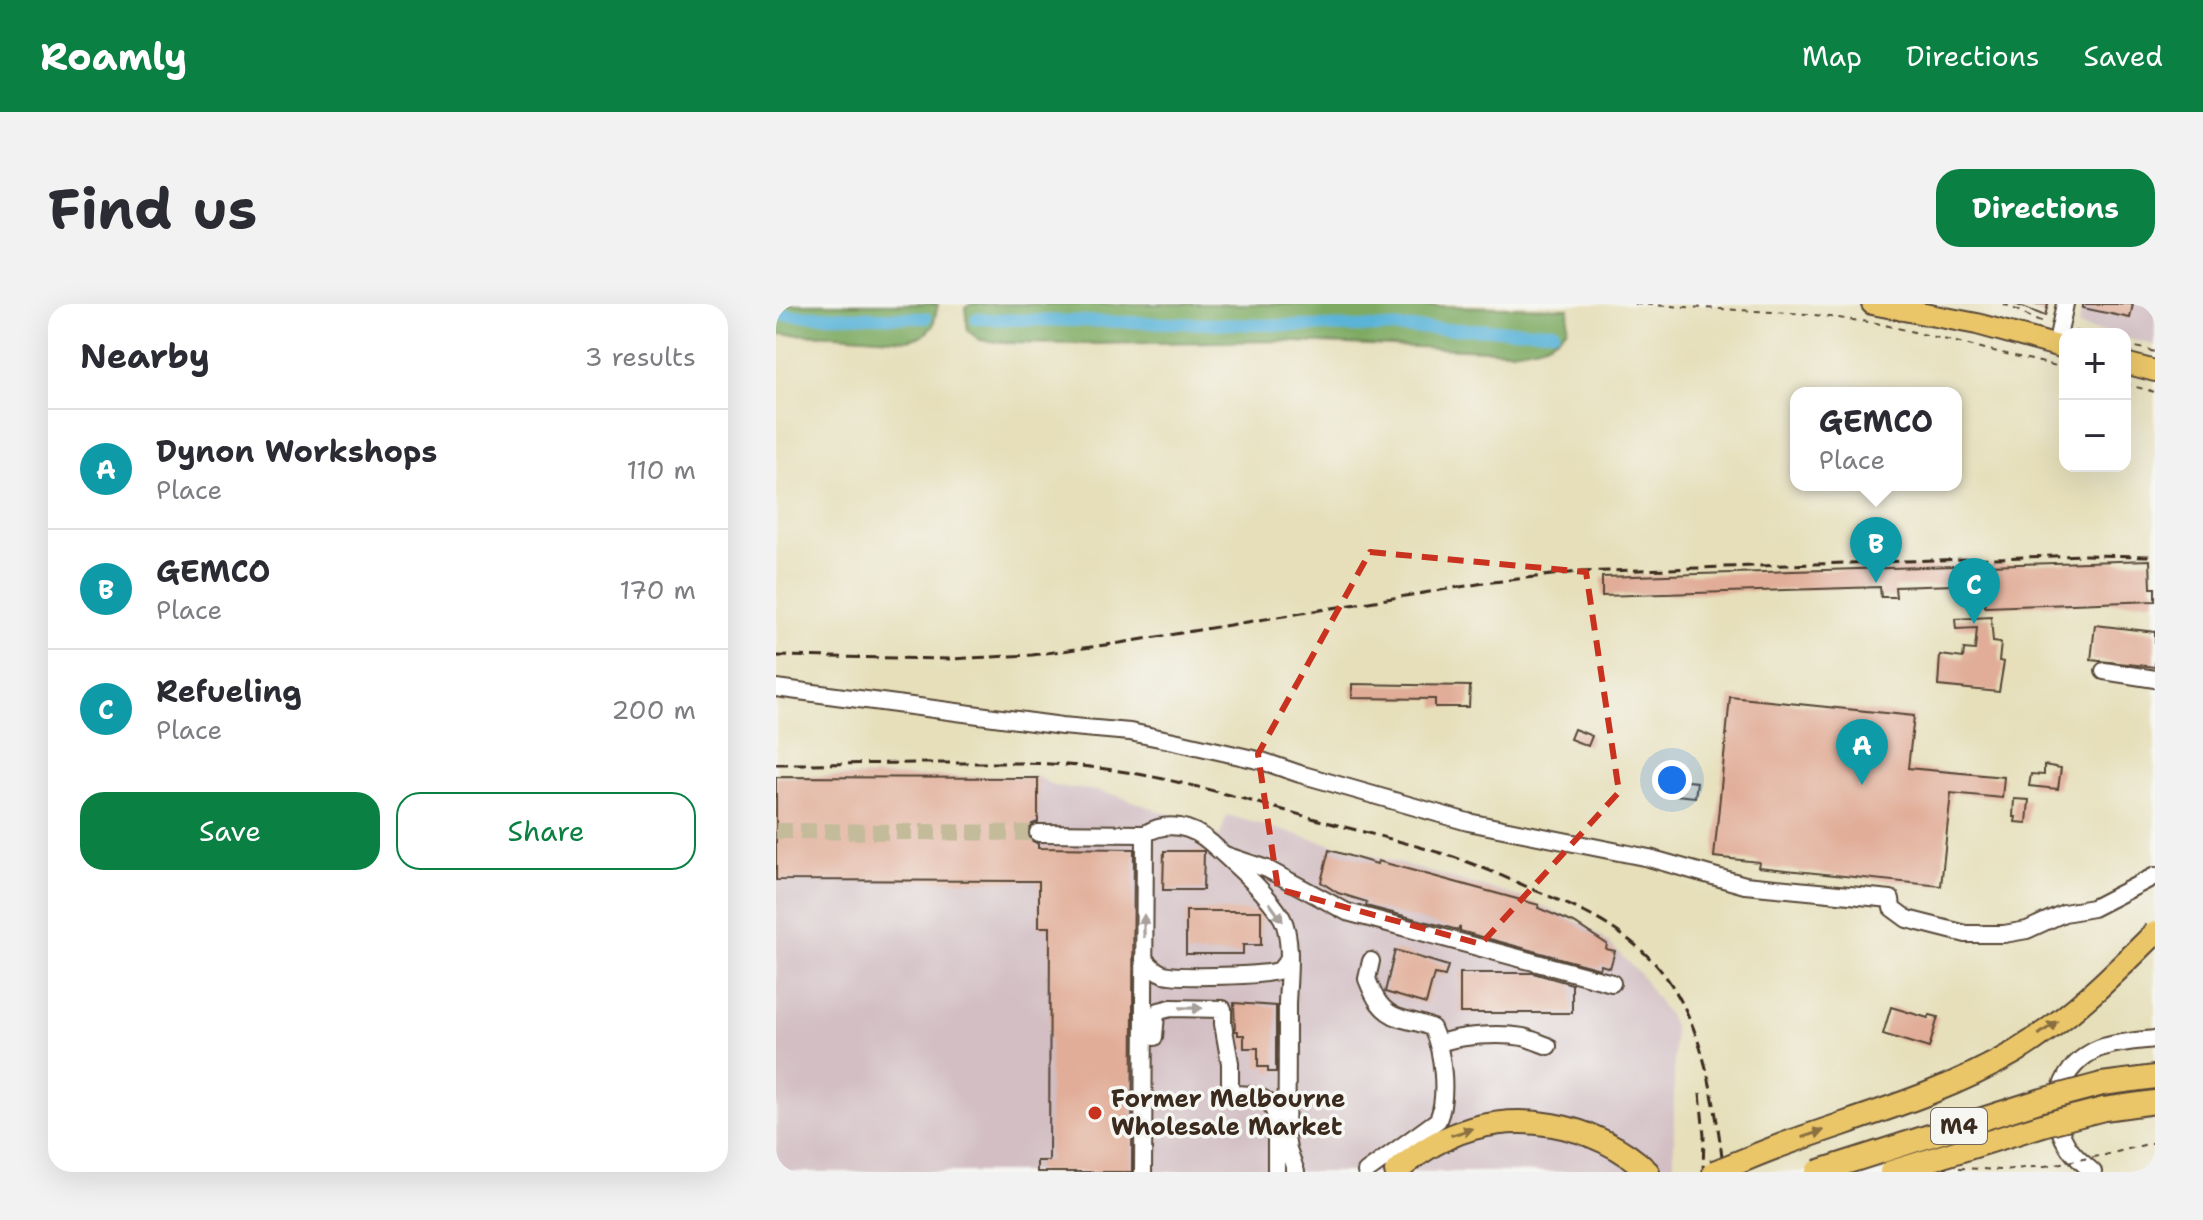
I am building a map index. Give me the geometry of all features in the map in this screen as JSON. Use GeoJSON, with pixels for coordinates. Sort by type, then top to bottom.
{"type":"FeatureCollection","features":[{"type":"Feature","properties":{"kind":"highway"},"geometry":{"type":"LineString","coordinates":[[1714,1172],[1792,1141],[1895,1107],[1987,1067],[2018,1050],[2083,1002],[2155,933]]}},
{"type":"Feature","properties":{"kind":"highway","name":"M4"},"geometry":{"type":"LineString","coordinates":[[1817,1172],[2072,1091],[2155,1077]]}},
{"type":"Feature","properties":{"kind":"highway","name":"M4"},"geometry":{"type":"LineString","coordinates":[[1891,1172],[2076,1116],[2155,1102]]}},
{"type":"Feature","properties":{"kind":"highway"},"geometry":{"type":"LineString","coordinates":[[1396,1172],[1449,1136],[1512,1122],[1576,1130],[1625,1154],[1648,1172]]}},
{"type":"Feature","properties":{"kind":"main road"},"geometry":{"type":"LineString","coordinates":[[1872,304],[2059,340]]}},
{"type":"Feature","properties":{"kind":"main road"},"geometry":{"type":"LineString","coordinates":[[2131,365],[2155,371]]}},
{"type":"Feature","properties":{"kind":"street"},"geometry":{"type":"LineString","coordinates":[[2062,328],[2065,304]]}},
{"type":"Feature","properties":{"kind":"street"},"geometry":{"type":"LineString","coordinates":[[2104,671],[2155,679]]}},
{"type":"Feature","properties":{"kind":"street"},"geometry":{"type":"LineString","coordinates":[[776,688],[1062,726],[1130,732],[1174,741],[1262,761],[1468,822],[1649,858],[1745,885],[1891,899],[1892,908],[1907,919],[1966,934],[2004,934],[2027,930],[2064,913],[2093,908],[2155,876]]}},
{"type":"Feature","properties":{"kind":"street"},"geometry":{"type":"LineString","coordinates":[[1038,833],[1145,834],[1166,825],[1186,828],[1207,839],[1255,885],[1281,917],[1287,937],[1288,960],[1286,1137],[1296,1172]]}},
{"type":"Feature","properties":{"kind":"street"},"geometry":{"type":"LineString","coordinates":[[1143,1172],[1145,834]]}},
{"type":"Feature","properties":{"kind":"street"},"geometry":{"type":"LineString","coordinates":[[1224,855],[1267,869],[1347,912],[1612,983]]}},
{"type":"Feature","properties":{"kind":"street"},"geometry":{"type":"LineString","coordinates":[[1144,959],[1152,968],[1165,974],[1240,975],[1267,974],[1281,969],[1288,960]]}},
{"type":"Feature","properties":{"kind":"street"},"geometry":{"type":"LineString","coordinates":[[1366,1172],[1438,1120],[1443,1098],[1438,1044],[1432,1028],[1383,1010],[1367,979],[1371,961]]}},
{"type":"Feature","properties":{"kind":"street"},"geometry":{"type":"LineString","coordinates":[[1154,1172],[1154,1034],[1156,1015],[1164,1009],[1223,1009],[1230,1063],[1230,1094],[1254,1095],[1274,1108],[1276,1172]]}},
{"type":"Feature","properties":{"kind":"street"},"geometry":{"type":"LineString","coordinates":[[1438,1044],[1474,1036],[1522,1037],[1548,1046]]}},
{"type":"Feature","properties":{"kind":"street"},"geometry":{"type":"LineString","coordinates":[[2093,1172],[2070,1150],[2058,1126],[2057,1104],[2063,1083],[2072,1068],[2091,1052],[2115,1044],[2155,1039]]}},
{"type":"Feature","properties":{"kind":"path"},"geometry":{"type":"LineString","coordinates":[[1635,304],[1807,314],[1876,323],[2059,367]]}},
{"type":"Feature","properties":{"kind":"path"},"geometry":{"type":"LineString","coordinates":[[2003,304],[2018,309],[2059,339]]}},
{"type":"Feature","properties":{"kind":"path"},"geometry":{"type":"LineString","coordinates":[[2131,346],[2155,352]]}},
{"type":"Feature","properties":{"kind":"path"},"geometry":{"type":"LineString","coordinates":[[2131,386],[2155,392]]}},
{"type":"Feature","properties":{"kind":"path"},"geometry":{"type":"LineString","coordinates":[[1951,1168],[2002,1170],[2045,1166],[2155,1142]]}},
{"type":"Feature","properties":{"kind":"highlighted area"},"geometry":{"type":"Polygon","coordinates":[[[1370,552],[1586,572],[1619,792],[1481,944],[1278,889],[1258,754],[1370,552]]]}},
{"type":"Feature","properties":{"kind":"shaded area"},"geometry":{"type":"Polygon","coordinates":[[[2083,304],[2155,304],[2155,345],[2131,339],[2131,328],[2078,326],[2083,304]]]}},
{"type":"Feature","properties":{"kind":"shaded area"},"geometry":{"type":"Polygon","coordinates":[[[776,776],[1039,777],[1053,786],[1119,796],[1220,836],[1227,815],[1520,897],[1585,925],[1609,943],[1639,973],[1674,1028],[1674,1172],[776,1172],[776,776]]]}},
{"type":"Feature","properties":{"kind":"green space"},"geometry":{"type":"Polygon","coordinates":[[[776,304],[938,304],[933,326],[923,336],[907,340],[776,334],[776,304]]]}},
{"type":"Feature","properties":{"kind":"green space"},"geometry":{"type":"Polygon","coordinates":[[[971,304],[1569,308],[1567,328],[1555,339],[1511,351],[1273,341],[1009,343],[980,340],[968,331],[965,308],[971,304]]]}},
{"type":"Feature","properties":{"kind":"building"},"geometry":{"type":"Polygon","coordinates":[[[2015,304],[2048,304],[2045,316],[2015,304]]]}},
{"type":"Feature","properties":{"kind":"building"},"geometry":{"type":"Polygon","coordinates":[[[2083,304],[2133,304],[2130,318],[2083,308],[2083,304]]]}},
{"type":"Feature","properties":{"kind":"building"},"geometry":{"type":"Polygon","coordinates":[[[2150,560],[2155,601],[1985,607],[1984,584],[1895,587],[1896,597],[1881,597],[1880,587],[1602,596],[1602,577],[2150,560]]]}},
{"type":"Feature","properties":{"kind":"building"},"geometry":{"type":"Polygon","coordinates":[[[1991,617],[1993,642],[2001,643],[1999,661],[2004,662],[1999,692],[1938,686],[1940,655],[1963,658],[1964,649],[1975,650],[1977,628],[1956,629],[1955,619],[1991,617]]]}},
{"type":"Feature","properties":{"kind":"building"},"geometry":{"type":"Polygon","coordinates":[[[2095,625],[2155,632],[2155,667],[2091,660],[2095,625]]]}},
{"type":"Feature","properties":{"kind":"building"},"geometry":{"type":"Polygon","coordinates":[[[1352,684],[1470,686],[1469,707],[1435,707],[1435,699],[1352,698],[1352,684]]]}},
{"type":"Feature","properties":{"kind":"building"},"geometry":{"type":"Polygon","coordinates":[[[1730,697],[1914,716],[1908,768],[2004,777],[2002,798],[1951,793],[1941,886],[1758,867],[1759,862],[1714,857],[1730,697]]]}},
{"type":"Feature","properties":{"kind":"building"},"geometry":{"type":"Polygon","coordinates":[[[1574,729],[1592,736],[1588,746],[1570,739],[1574,729]]]}},
{"type":"Feature","properties":{"kind":"building"},"geometry":{"type":"Polygon","coordinates":[[[2044,765],[2061,768],[2058,789],[2029,786],[2031,774],[2044,775],[2044,765]]]}},
{"type":"Feature","properties":{"kind":"building"},"geometry":{"type":"Polygon","coordinates":[[[776,777],[1038,778],[1038,822],[1032,824],[1027,832],[1038,848],[1134,849],[1132,1172],[1037,1172],[1037,1161],[1049,1161],[1050,927],[1039,927],[1039,881],[776,880],[776,777]]]}},
{"type":"Feature","properties":{"kind":"building"},"geometry":{"type":"Polygon","coordinates":[[[1666,779],[1697,782],[1695,797],[1665,794],[1666,779]]]}},
{"type":"Feature","properties":{"kind":"building"},"geometry":{"type":"Polygon","coordinates":[[[2014,799],[2029,800],[2027,823],[2015,822],[2014,799]]]}},
{"type":"Feature","properties":{"kind":"building"},"geometry":{"type":"Polygon","coordinates":[[[1329,850],[1539,905],[1538,908],[1574,923],[1607,944],[1606,949],[1615,951],[1610,968],[1601,965],[1600,969],[1460,931],[1460,926],[1458,930],[1366,906],[1367,902],[1338,893],[1321,882],[1329,850]]]}},
{"type":"Feature","properties":{"kind":"building"},"geometry":{"type":"Polygon","coordinates":[[[1164,851],[1204,851],[1203,890],[1163,890],[1164,851]]]}},
{"type":"Feature","properties":{"kind":"building"},"geometry":{"type":"Polygon","coordinates":[[[1186,911],[1261,911],[1261,945],[1243,945],[1243,954],[1186,954],[1186,911]]]}},
{"type":"Feature","properties":{"kind":"building"},"geometry":{"type":"Polygon","coordinates":[[[1395,950],[1448,966],[1445,976],[1434,974],[1426,1004],[1385,992],[1395,950]]]}},
{"type":"Feature","properties":{"kind":"building"},"geometry":{"type":"Polygon","coordinates":[[[1460,973],[1533,973],[1572,984],[1572,1013],[1460,1013],[1460,973]]]}},
{"type":"Feature","properties":{"kind":"building"},"geometry":{"type":"Polygon","coordinates":[[[1234,1003],[1276,1006],[1276,1072],[1268,1072],[1268,1067],[1258,1067],[1258,1048],[1244,1048],[1244,1035],[1238,1035],[1235,1031],[1234,1003]]]}},
{"type":"Feature","properties":{"kind":"building"},"geometry":{"type":"Polygon","coordinates":[[[1891,1007],[1928,1018],[1930,1015],[1938,1017],[1929,1048],[1883,1034],[1891,1007]]]}},
{"type":"Feature","properties":{"kind":"waterway"},"geometry":{"type":"LineString","coordinates":[[776,315],[926,318]]}},
{"type":"Feature","properties":{"kind":"waterway"},"geometry":{"type":"LineString","coordinates":[[976,319],[1554,331]]}},
{"type":"Feature","properties":{"kind":"tunnel"},"geometry":{"type":"LineString","coordinates":[[776,831],[1038,833]]}},
{"type":"Feature","properties":{"kind":"railway"},"geometry":{"type":"LineString","coordinates":[[776,656],[949,659],[1032,655],[1484,583],[1578,572],[2085,555],[2155,556]]}},
{"type":"Feature","properties":{"kind":"railway"},"geometry":{"type":"LineString","coordinates":[[776,764],[1030,763],[1139,774],[1431,850],[1551,897],[1588,914],[1622,935],[1653,961],[1666,977],[1690,1021],[1707,1070],[1724,1172]]}},
{"type":"Feature","properties":{"kind":"railway"},"geometry":{"type":"LineString","coordinates":[[1700,1093],[1703,1172]]}},
{"type":"Feature","properties":{"kind":"place","name":"GEMCO"},"geometry":{"type":"Point","coordinates":[1876,583]}},
{"type":"Feature","properties":{"kind":"place","name":"Refueling"},"geometry":{"type":"Point","coordinates":[1974,624]}},
{"type":"Feature","properties":{"kind":"place","name":"Dynon Workshops"},"geometry":{"type":"Point","coordinates":[1862,785]}},
{"type":"Feature","properties":{"kind":"place","name":"Former Melbourne Wholesale Market"},"geometry":{"type":"Point","coordinates":[1095,1113]}}]}
